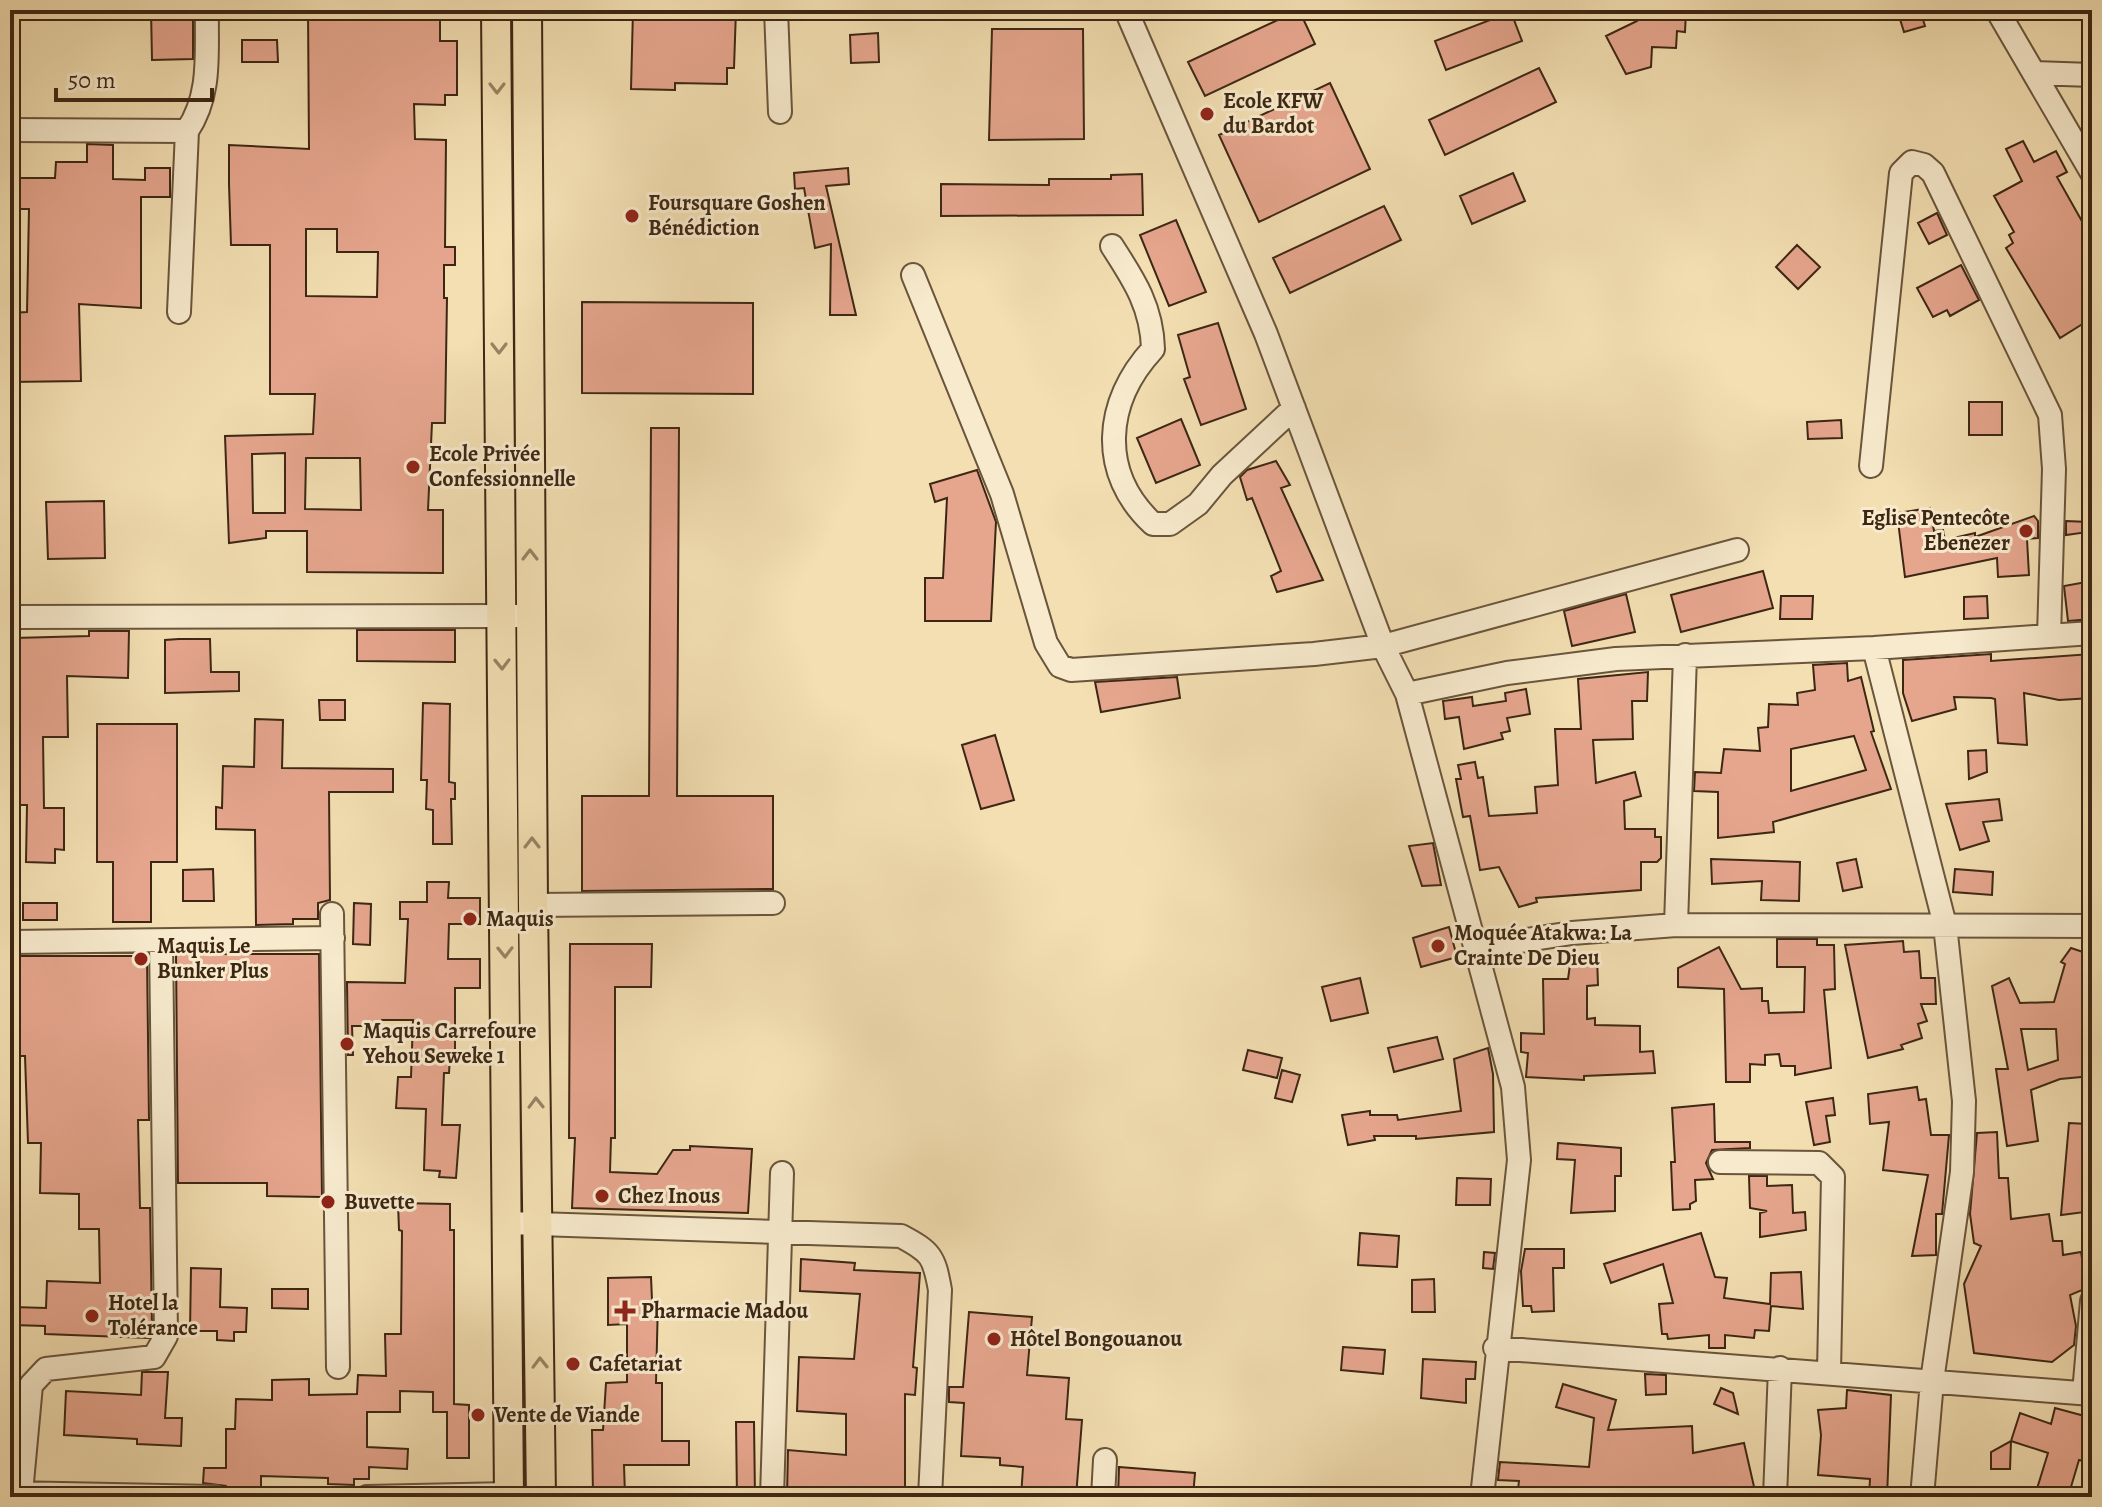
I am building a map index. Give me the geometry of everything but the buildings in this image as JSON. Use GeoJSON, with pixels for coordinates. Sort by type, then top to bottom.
{"type":"FeatureCollection","features":[{"type":"Feature","properties":{"kind":"main road"},"geometry":{"type":"LineString","coordinates":[[496,10],[509,1495]]}},
{"type":"Feature","properties":{"kind":"main road"},"geometry":{"type":"LineString","coordinates":[[527,10],[530,616],[541,1497]]}},
{"type":"Feature","properties":{"kind":"street"},"geometry":{"type":"LineString","coordinates":[[179,312],[187,131],[199,113],[205,92],[207,10]]}},
{"type":"Feature","properties":{"kind":"street"},"geometry":{"type":"LineString","coordinates":[[776,10],[780,112]]}},
{"type":"Feature","properties":{"kind":"street"},"geometry":{"type":"LineString","coordinates":[[1126,10],[1266,334],[1383,646],[1407,694],[1513,1087],[1519,1160],[1495,1348],[1489,1452],[1482,1497]]}},
{"type":"Feature","properties":{"kind":"street"},"geometry":{"type":"LineString","coordinates":[[1997,10],[2092,173]]}},
{"type":"Feature","properties":{"kind":"street"},"geometry":{"type":"LineString","coordinates":[[2034,73],[2092,75]]}},
{"type":"Feature","properties":{"kind":"street"},"geometry":{"type":"LineString","coordinates":[[10,130],[187,131]]}},
{"type":"Feature","properties":{"kind":"street"},"geometry":{"type":"LineString","coordinates":[[1871,466],[1901,173],[1912,162],[1924,165],[1933,173],[2050,415],[2054,469],[2049,636]]}},
{"type":"Feature","properties":{"kind":"street"},"geometry":{"type":"LineString","coordinates":[[1112,246],[1142,292],[1152,323],[1153,349],[1138,366],[1115,411],[1114,461],[1135,508],[1153,524],[1170,524],[1198,504],[1222,475],[1294,408]]}},
{"type":"Feature","properties":{"kind":"street"},"geometry":{"type":"LineString","coordinates":[[913,275],[1002,494],[1046,643],[1060,666],[1086,672],[1383,646],[1737,550]]}},
{"type":"Feature","properties":{"kind":"street"},"geometry":{"type":"LineString","coordinates":[[10,617],[530,616]]}},
{"type":"Feature","properties":{"kind":"street"},"geometry":{"type":"LineString","coordinates":[[1407,694],[1507,673],[1685,655],[1874,648],[2092,633]]}},
{"type":"Feature","properties":{"kind":"street"},"geometry":{"type":"LineString","coordinates":[[1874,648],[1945,925],[1963,1074],[1963,1142],[1932,1381],[1922,1497]]}},
{"type":"Feature","properties":{"kind":"street"},"geometry":{"type":"LineString","coordinates":[[1676,925],[1685,655]]}},
{"type":"Feature","properties":{"kind":"street"},"geometry":{"type":"LineString","coordinates":[[533,905],[773,903]]}},
{"type":"Feature","properties":{"kind":"street"},"geometry":{"type":"LineString","coordinates":[[332,914],[338,1367]]}},
{"type":"Feature","properties":{"kind":"street"},"geometry":{"type":"LineString","coordinates":[[1475,948],[1572,933],[1676,925],[2092,926]]}},
{"type":"Feature","properties":{"kind":"street"},"geometry":{"type":"LineString","coordinates":[[10,942],[333,938]]}},
{"type":"Feature","properties":{"kind":"street"},"geometry":{"type":"LineString","coordinates":[[161,941],[166,1336],[154,1357],[46,1369],[31,1385],[16,1493],[215,1497]]}},
{"type":"Feature","properties":{"kind":"street"},"geometry":{"type":"LineString","coordinates":[[1720,1162],[1819,1163],[1833,1177],[1829,1372]]}},
{"type":"Feature","properties":{"kind":"street"},"geometry":{"type":"LineString","coordinates":[[772,1497],[782,1173]]}},
{"type":"Feature","properties":{"kind":"street"},"geometry":{"type":"LineString","coordinates":[[507,1223],[901,1236],[927,1250],[936,1266],[940,1290],[930,1497]]}},
{"type":"Feature","properties":{"kind":"street"},"geometry":{"type":"LineString","coordinates":[[1495,1348],[2088,1394],[2092,1301]]}},
{"type":"Feature","properties":{"kind":"street"},"geometry":{"type":"LineString","coordinates":[[1775,1497],[1780,1368]]}},
{"type":"Feature","properties":{"kind":"street"},"geometry":{"type":"LineString","coordinates":[[1103,1497],[1105,1460]]}},
{"type":"Feature","properties":{"kind":"street"},"geometry":{"type":"LineString","coordinates":[[367,1497],[509,1495]]}},
{"type":"Feature","properties":{"kind":"place","name":"Ecole KFW du Bardot"},"geometry":{"type":"Point","coordinates":[1207,114]}},
{"type":"Feature","properties":{"kind":"place","name":"Foursquare Goshen Bénédiction"},"geometry":{"type":"Point","coordinates":[632,216]}},
{"type":"Feature","properties":{"kind":"place","name":"Ecole Privée Confessionnelle"},"geometry":{"type":"Point","coordinates":[413,467]}},
{"type":"Feature","properties":{"kind":"place","name":"Eglise Pentecôte Ebenezer"},"geometry":{"type":"Point","coordinates":[2026,531]}},
{"type":"Feature","properties":{"kind":"place","name":"Maquis"},"geometry":{"type":"Point","coordinates":[470,919]}},
{"type":"Feature","properties":{"kind":"place","name":"Moquée Atakwa: La Crainte De Dieu"},"geometry":{"type":"Point","coordinates":[1438,946]}},
{"type":"Feature","properties":{"kind":"place","name":"Maquis Le Bunker Plus"},"geometry":{"type":"Point","coordinates":[141,959]}},
{"type":"Feature","properties":{"kind":"place","name":"Maquis Carrefoure Yehou Seweke 1"},"geometry":{"type":"Point","coordinates":[347,1044]}},
{"type":"Feature","properties":{"kind":"place","name":"Chez Inous"},"geometry":{"type":"Point","coordinates":[602,1196]}},
{"type":"Feature","properties":{"kind":"place","name":"Buvette"},"geometry":{"type":"Point","coordinates":[328,1202]}},
{"type":"Feature","properties":{"kind":"place","name":"Pharmacie Madou"},"geometry":{"type":"Point","coordinates":[625,1311]}},
{"type":"Feature","properties":{"kind":"place","name":"Hotel la Tolérance"},"geometry":{"type":"Point","coordinates":[92,1316]}},
{"type":"Feature","properties":{"kind":"place","name":"Hôtel Bongouanou"},"geometry":{"type":"Point","coordinates":[994,1339]}},
{"type":"Feature","properties":{"kind":"place","name":"Cafetariat"},"geometry":{"type":"Point","coordinates":[573,1364]}},
{"type":"Feature","properties":{"kind":"place","name":"Vente de Viande"},"geometry":{"type":"Point","coordinates":[478,1415]}}]}
